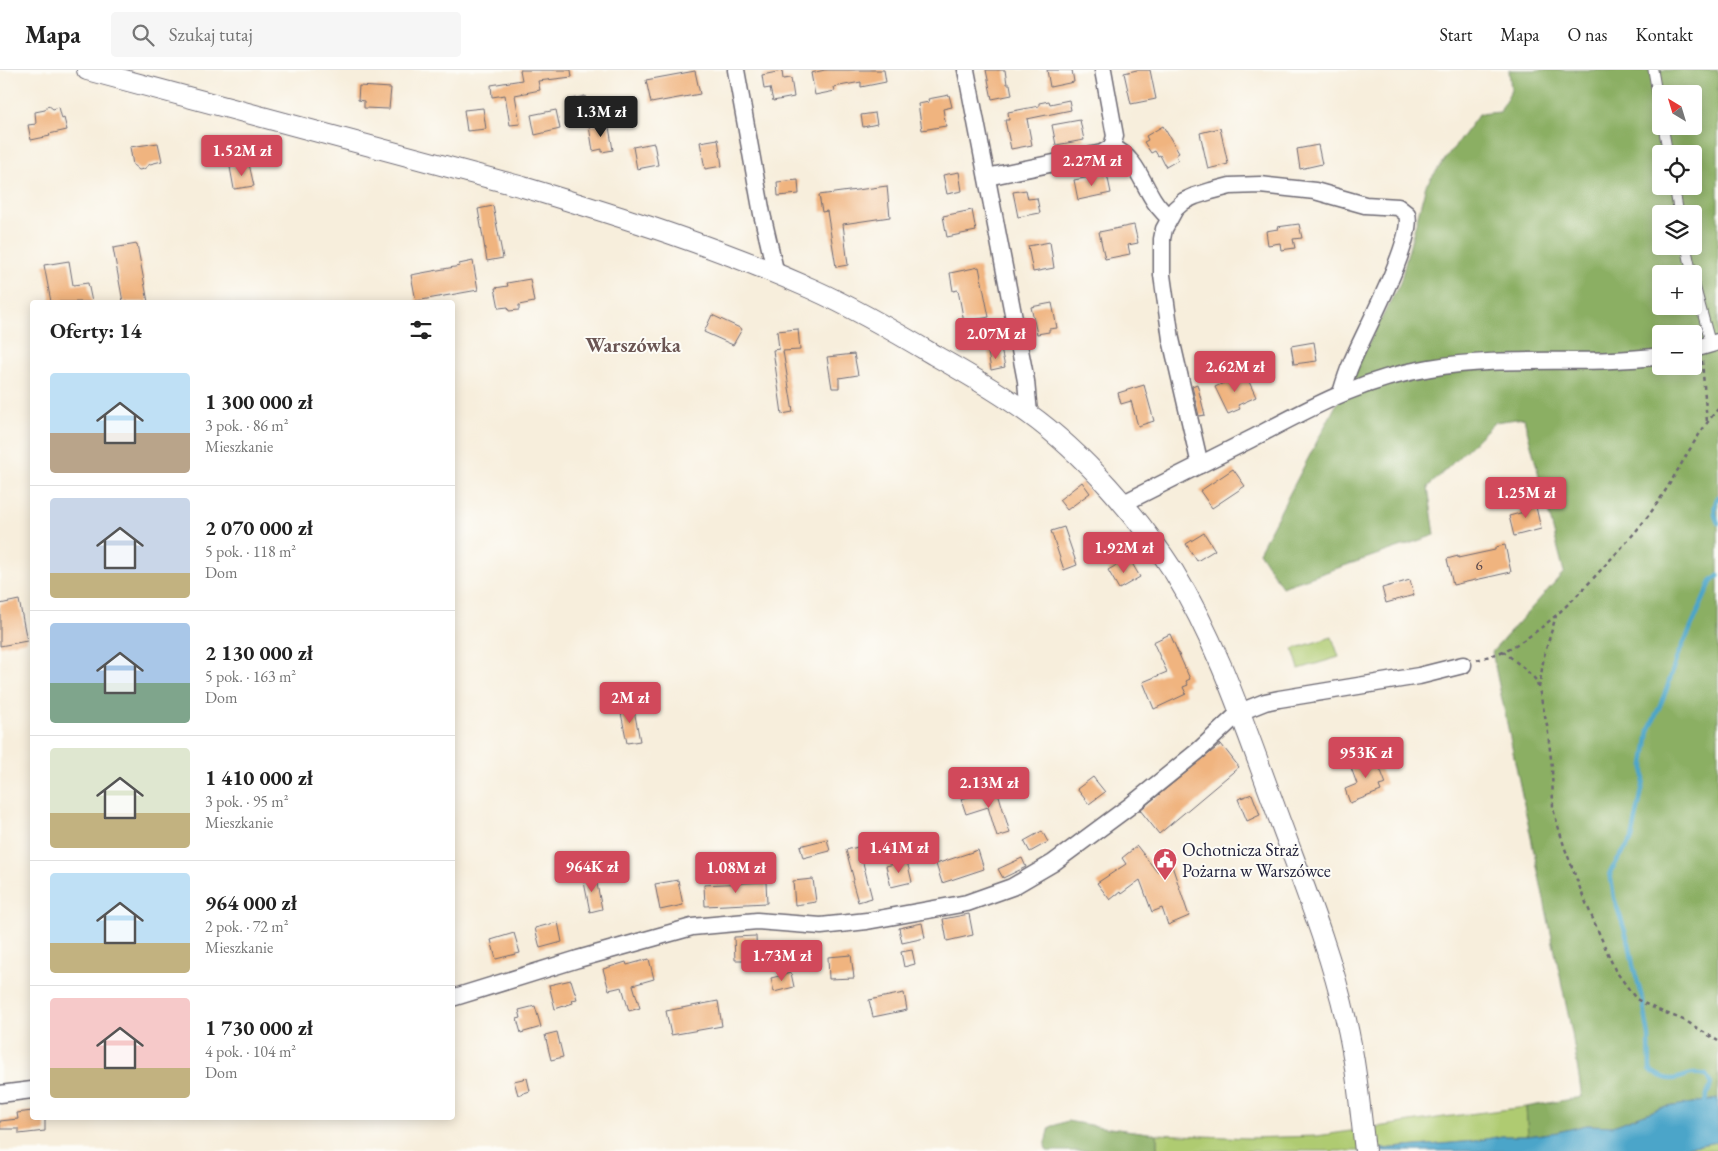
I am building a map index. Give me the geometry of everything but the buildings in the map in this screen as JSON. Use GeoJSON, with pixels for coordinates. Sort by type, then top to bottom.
{"type":"FeatureCollection","features":[{"type":"Feature","properties":{"kind":"street"},"geometry":{"type":"LineString","coordinates":[[87,70],[523,187],[696,243],[822,294],[903,336],[967,374],[1029,414],[1051,431],[1122,504],[1148,535],[1172,569],[1210,638],[1240,712],[1321,935],[1336,983],[1348,1031],[1365,1151]]}},
{"type":"Feature","properties":{"kind":"street"},"geometry":{"type":"LineString","coordinates":[[736,70],[761,207],[776,274]]}},
{"type":"Feature","properties":{"kind":"street"},"geometry":{"type":"LineString","coordinates":[[966,70],[1026,381],[1029,414]]}},
{"type":"Feature","properties":{"kind":"street"},"geometry":{"type":"LineString","coordinates":[[987,177],[1102,153],[1112,147],[1115,136],[1103,70]]}},
{"type":"Feature","properties":{"kind":"street"},"geometry":{"type":"LineString","coordinates":[[1112,147],[1125,154],[1132,161],[1154,201],[1169,218]]}},
{"type":"Feature","properties":{"kind":"street"},"geometry":{"type":"LineString","coordinates":[[1200,465],[1177,371],[1166,312],[1161,254],[1164,229],[1175,209],[1184,201],[1230,186],[1244,185],[1300,189],[1365,205],[1398,207],[1403,210],[1408,220],[1406,237],[1388,282],[1351,363],[1341,393]]}},
{"type":"Feature","properties":{"kind":"street"},"geometry":{"type":"LineString","coordinates":[[1122,504],[1341,393],[1366,383],[1402,373],[1483,361],[1622,359],[1652,357]]}},
{"type":"Feature","properties":{"kind":"street"},"geometry":{"type":"LineString","coordinates":[[455,997],[578,959],[692,927],[757,921],[821,926],[867,922],[967,903],[1012,887],[1053,863],[1130,806],[1198,751],[1240,712],[1279,699],[1419,676],[1463,665]]}},
{"type":"Feature","properties":{"kind":"street"},"geometry":{"type":"LineString","coordinates":[[0,1094],[30,1090]]}},
{"type":"Feature","properties":{"kind":"lane"},"geometry":{"type":"LineString","coordinates":[[1653,70],[1656,85]]}},
{"type":"Feature","properties":{"kind":"lane"},"geometry":{"type":"LineString","coordinates":[[1700,315],[1706,346]]}},
{"type":"Feature","properties":{"kind":"path"},"geometry":{"type":"LineString","coordinates":[[1706,346],[1707,422]]}},
{"type":"Feature","properties":{"kind":"path"},"geometry":{"type":"LineString","coordinates":[[1463,665],[1503,651],[1527,638],[1586,586],[1658,504],[1707,422],[1718,409]]}},
{"type":"Feature","properties":{"kind":"path"},"geometry":{"type":"LineString","coordinates":[[1539,689],[1544,656],[1556,614]]}},
{"type":"Feature","properties":{"kind":"path"},"geometry":{"type":"LineString","coordinates":[[1503,651],[1526,670],[1535,680],[1539,689],[1552,767],[1553,809],[1583,896],[1615,970],[1627,989],[1638,1000],[1686,1020],[1718,1041]]}},
{"type":"Feature","properties":{"kind":"green space"},"geometry":{"type":"Polygon","coordinates":[[[1509,70],[1718,70],[1718,1099],[1661,1108],[1613,1126],[1587,1125],[1558,1132],[1528,1136],[1526,1107],[1582,1097],[1572,1033],[1492,652],[1564,572],[1524,418],[1495,422],[1428,487],[1435,535],[1282,587],[1259,552],[1400,283],[1426,185],[1479,114],[1500,112],[1511,90],[1509,70]]]}},
{"type":"Feature","properties":{"kind":"green space"},"geometry":{"type":"Polygon","coordinates":[[[1332,637],[1339,657],[1299,669],[1293,649],[1332,637]]]}},
{"type":"Feature","properties":{"kind":"green space"},"geometry":{"type":"Polygon","coordinates":[[[1526,1107],[1528,1136],[1502,1136],[1475,1141],[1359,1151],[1157,1151],[1157,1134],[1249,1138],[1317,1136],[1526,1107]]]}},
{"type":"Feature","properties":{"kind":"green space"},"geometry":{"type":"Polygon","coordinates":[[[1067,1121],[1157,1134],[1157,1151],[1047,1151],[1045,1146],[1050,1127],[1067,1121]]]}},
{"type":"Feature","properties":{"kind":"green space"},"geometry":{"type":"Polygon","coordinates":[[[1718,1142],[1718,1151],[1660,1151],[1718,1142]]]}},
{"type":"Feature","properties":{"kind":"water"},"geometry":{"type":"Polygon","coordinates":[[[1718,1099],[1718,1142],[1660,1151],[1359,1151],[1475,1141],[1502,1136],[1528,1136],[1558,1132],[1587,1125],[1613,1126],[1661,1108],[1718,1099]]]}},
{"type":"Feature","properties":{"kind":"waterway"},"geometry":{"type":"LineString","coordinates":[[1718,497],[1715,504],[1718,523]]}},
{"type":"Feature","properties":{"kind":"waterway"},"geometry":{"type":"LineString","coordinates":[[1705,1101],[1711,1084],[1706,1075],[1691,1074],[1667,1079],[1650,1070],[1649,1036],[1643,1001],[1629,943],[1614,898],[1610,872],[1632,839],[1644,780],[1644,765],[1649,731],[1666,691],[1678,654],[1711,582],[1718,576]]}},
{"type":"Feature","properties":{"kind":"place","name":"Ochotnicza Straż Pożarna w Warszówce"},"geometry":{"type":"Point","coordinates":[1165,881]}},
{"type":"Feature","properties":{"kind":"district","name":"Warszówka"},"geometry":{"type":"Point","coordinates":[633,345]}}]}
